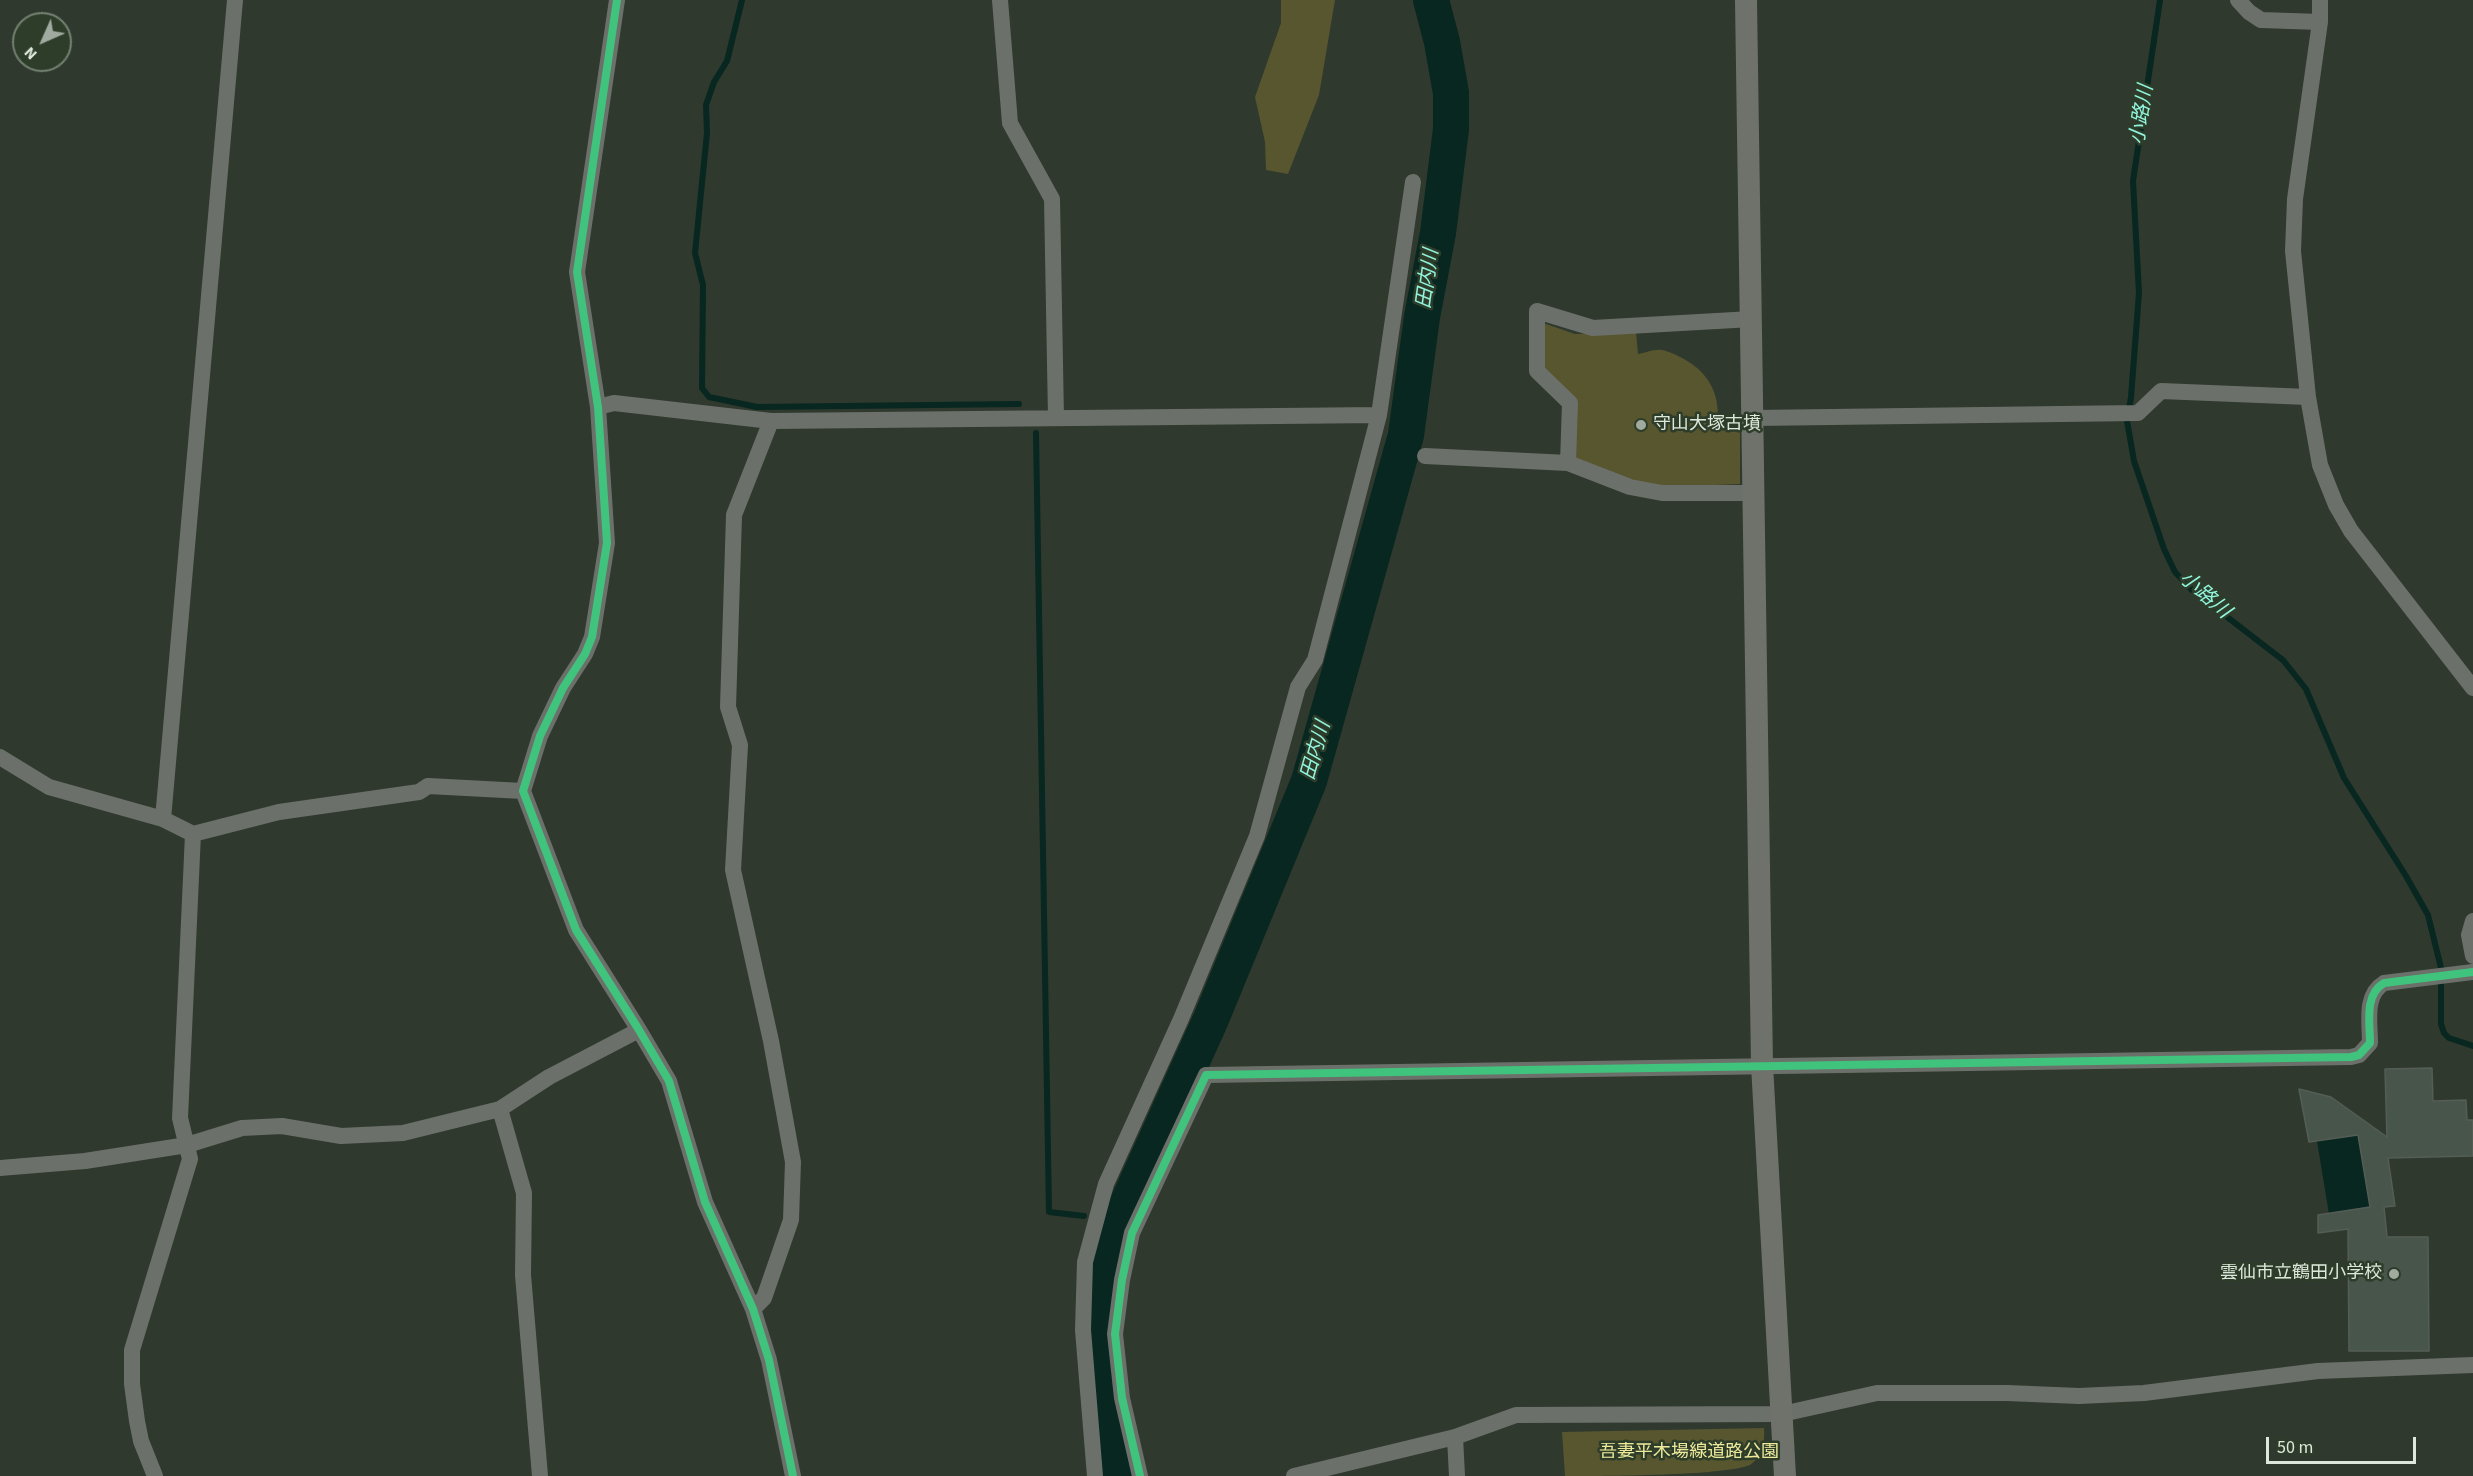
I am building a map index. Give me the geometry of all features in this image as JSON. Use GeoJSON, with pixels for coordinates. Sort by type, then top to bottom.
{"type":"FeatureCollection","features":[{"type":"Feature","properties":{"kind":"street"},"geometry":{"type":"LineString","coordinates":[[163,819],[235,0]]}},
{"type":"Feature","properties":{"kind":"street"},"geometry":{"type":"LineString","coordinates":[[617,0],[577,272],[598,407],[607,543],[592,637],[585,654],[563,688],[540,736],[523,791],[576,930],[669,1081],[705,1202],[753,1309],[769,1360],[793,1476]]}},
{"type":"Feature","properties":{"kind":"street"},"geometry":{"type":"LineString","coordinates":[[1000,0],[1010,123],[1052,199],[1056,418]]}},
{"type":"Feature","properties":{"kind":"street"},"geometry":{"type":"LineString","coordinates":[[1746,0],[1762,1065],[1785,1476]]}},
{"type":"Feature","properties":{"kind":"street"},"geometry":{"type":"LineString","coordinates":[[2238,0],[2248,12],[2261,20],[2320,22]]}},
{"type":"Feature","properties":{"kind":"street"},"geometry":{"type":"LineString","coordinates":[[2320,0],[2320,22],[2295,199],[2293,251],[2308,397],[2320,465],[2336,505],[2351,531],[2473,688]]}},
{"type":"Feature","properties":{"kind":"street"},"geometry":{"type":"LineString","coordinates":[[1095,1476],[1083,1330],[1084,1262],[1106,1184],[1181,1019],[1257,836],[1298,687],[1315,660],[1379,415],[1413,183]]}},
{"type":"Feature","properties":{"kind":"street"},"geometry":{"type":"LineString","coordinates":[[1568,463],[1570,403],[1537,371],[1537,311],[1593,328],[1752,319]]}},
{"type":"Feature","properties":{"kind":"street"},"geometry":{"type":"LineString","coordinates":[[1754,418],[2129,413],[2138,412],[2161,391],[2308,397]]}},
{"type":"Feature","properties":{"kind":"street"},"geometry":{"type":"LineString","coordinates":[[598,407],[614,403],[771,421],[1379,415]]}},
{"type":"Feature","properties":{"kind":"street"},"geometry":{"type":"LineString","coordinates":[[753,1309],[764,1298],[791,1220],[793,1162],[771,1041],[733,870],[740,746],[728,707],[734,515],[771,421]]}},
{"type":"Feature","properties":{"kind":"street"},"geometry":{"type":"LineString","coordinates":[[1425,456],[1568,463],[1630,487],[1662,493],[1755,493]]}},
{"type":"Feature","properties":{"kind":"street"},"geometry":{"type":"LineString","coordinates":[[0,757],[49,787],[163,819],[193,834],[279,812],[419,792],[428,786],[523,791]]}},
{"type":"Feature","properties":{"kind":"street"},"geometry":{"type":"LineString","coordinates":[[155,1476],[141,1441],[137,1421],[132,1384],[132,1350],[190,1159],[180,1118],[193,834]]}},
{"type":"Feature","properties":{"kind":"street"},"geometry":{"type":"LineString","coordinates":[[2473,921],[2469,935],[2473,956]]}},
{"type":"Feature","properties":{"kind":"street"},"geometry":{"type":"LineString","coordinates":[[1140,1476],[1122,1398],[1115,1334],[1122,1280],[1132,1233],[1206,1075],[2351,1057],[2359,1055],[2370,1043],[2370,999],[2378,987],[2384,983],[2473,972]]}},
{"type":"Feature","properties":{"kind":"street"},"geometry":{"type":"LineString","coordinates":[[0,1168],[85,1161],[187,1145],[242,1128],[282,1126],[341,1136],[403,1133],[500,1109],[549,1077],[639,1030]]}},
{"type":"Feature","properties":{"kind":"street"},"geometry":{"type":"LineString","coordinates":[[500,1109],[524,1193],[523,1275],[540,1476]]}},
{"type":"Feature","properties":{"kind":"street"},"geometry":{"type":"LineString","coordinates":[[1294,1476],[1455,1437],[1516,1415],[1782,1414],[1877,1393],[2007,1393],[2079,1396],[2144,1393],[2318,1371],[2473,1365]]}},
{"type":"Feature","properties":{"kind":"street"},"geometry":{"type":"LineString","coordinates":[[1455,1437],[1457,1476]]}},
{"type":"Feature","properties":{"kind":"green space"},"geometry":{"type":"Polygon","coordinates":[[[1281,0],[1335,0],[1319,95],[1288,174],[1266,170],[1265,142],[1255,97],[1281,23],[1281,0]]]}},
{"type":"Feature","properties":{"kind":"green space"},"geometry":{"type":"Polygon","coordinates":[[[1543,323],[1575,334],[1636,332],[1638,354],[1668,351],[1693,365],[1712,387],[1717,406],[1717,427],[1740,430],[1740,484],[1664,487],[1629,482],[1573,459],[1574,399],[1542,368],[1543,323]]]}},
{"type":"Feature","properties":{"kind":"green space","name":"吾妻平木場線道路公園"},"geometry":{"type":"Polygon","coordinates":[[[1764,1428],[1763,1443],[1758,1457],[1750,1465],[1736,1469],[1661,1475],[1565,1476],[1562,1432],[1764,1428]]]}},
{"type":"Feature","properties":{"kind":"water"},"geometry":{"type":"Polygon","coordinates":[[[2358,1135],[2370,1207],[2329,1214],[2317,1141],[2358,1135]]]}},
{"type":"Feature","properties":{"kind":"building"},"geometry":{"type":"Polygon","coordinates":[[[2432,1068],[2433,1101],[2466,1100],[2467,1120],[2473,1120],[2473,1156],[2388,1158],[2395,1206],[2384,1207],[2387,1237],[2428,1237],[2429,1351],[2349,1351],[2348,1229],[2318,1233],[2318,1215],[2370,1207],[2358,1135],[2309,1142],[2299,1089],[2331,1097],[2387,1137],[2385,1069],[2432,1068]]]}},
{"type":"Feature","properties":{"kind":"waterway"},"geometry":{"type":"LineString","coordinates":[[742,0],[727,61],[714,82],[706,105],[707,133],[695,253],[703,285],[702,388],[709,397],[757,407],[1019,404]]}},
{"type":"Feature","properties":{"kind":"waterway","name":"田内川"},"geometry":{"type":"LineString","coordinates":[[1120,1476],[1100,1335],[1105,1292],[1120,1220],[1211,1019],[1309,781],[1406,435],[1422,317],[1438,233],[1451,129],[1451,93],[1442,42],[1431,0]]}},
{"type":"Feature","properties":{"kind":"waterway","name":"小路川"},"geometry":{"type":"LineString","coordinates":[[2160,0],[2133,181],[2139,293],[2127,421],[2134,461],[2164,549],[2175,572],[2191,589],[2283,660],[2306,689],[2344,778],[2428,915],[2441,968],[2441,1024],[2444,1033],[2449,1038],[2473,1046]]}},
{"type":"Feature","properties":{"kind":"waterway"},"geometry":{"type":"LineString","coordinates":[[1036,433],[1049,1212],[1084,1216]]}},
{"type":"Feature","properties":{"kind":"waterway"},"geometry":{"type":"LineString","coordinates":[[1106,1218],[1120,1220]]}},
{"type":"Feature","properties":{"kind":"cycle path"},"geometry":{"type":"LineString","coordinates":[[617,0],[577,272],[598,407],[607,543],[592,637],[585,654],[563,688],[540,736],[523,791],[576,930],[669,1081],[705,1202],[753,1309],[769,1360],[793,1476]]}},
{"type":"Feature","properties":{"kind":"cycle path"},"geometry":{"type":"LineString","coordinates":[[1140,1476],[1122,1398],[1115,1334],[1122,1280],[1132,1233],[1206,1075],[2351,1057],[2359,1055],[2370,1043],[2371,1002],[2373,994],[2384,983],[2473,972]]}},
{"type":"Feature","properties":{"kind":"place","name":"守山大塚古墳"},"geometry":{"type":"Point","coordinates":[1641,425]}},
{"type":"Feature","properties":{"kind":"place","name":"雲仙市立鶴田小学校"},"geometry":{"type":"Point","coordinates":[2394,1274]}}]}
